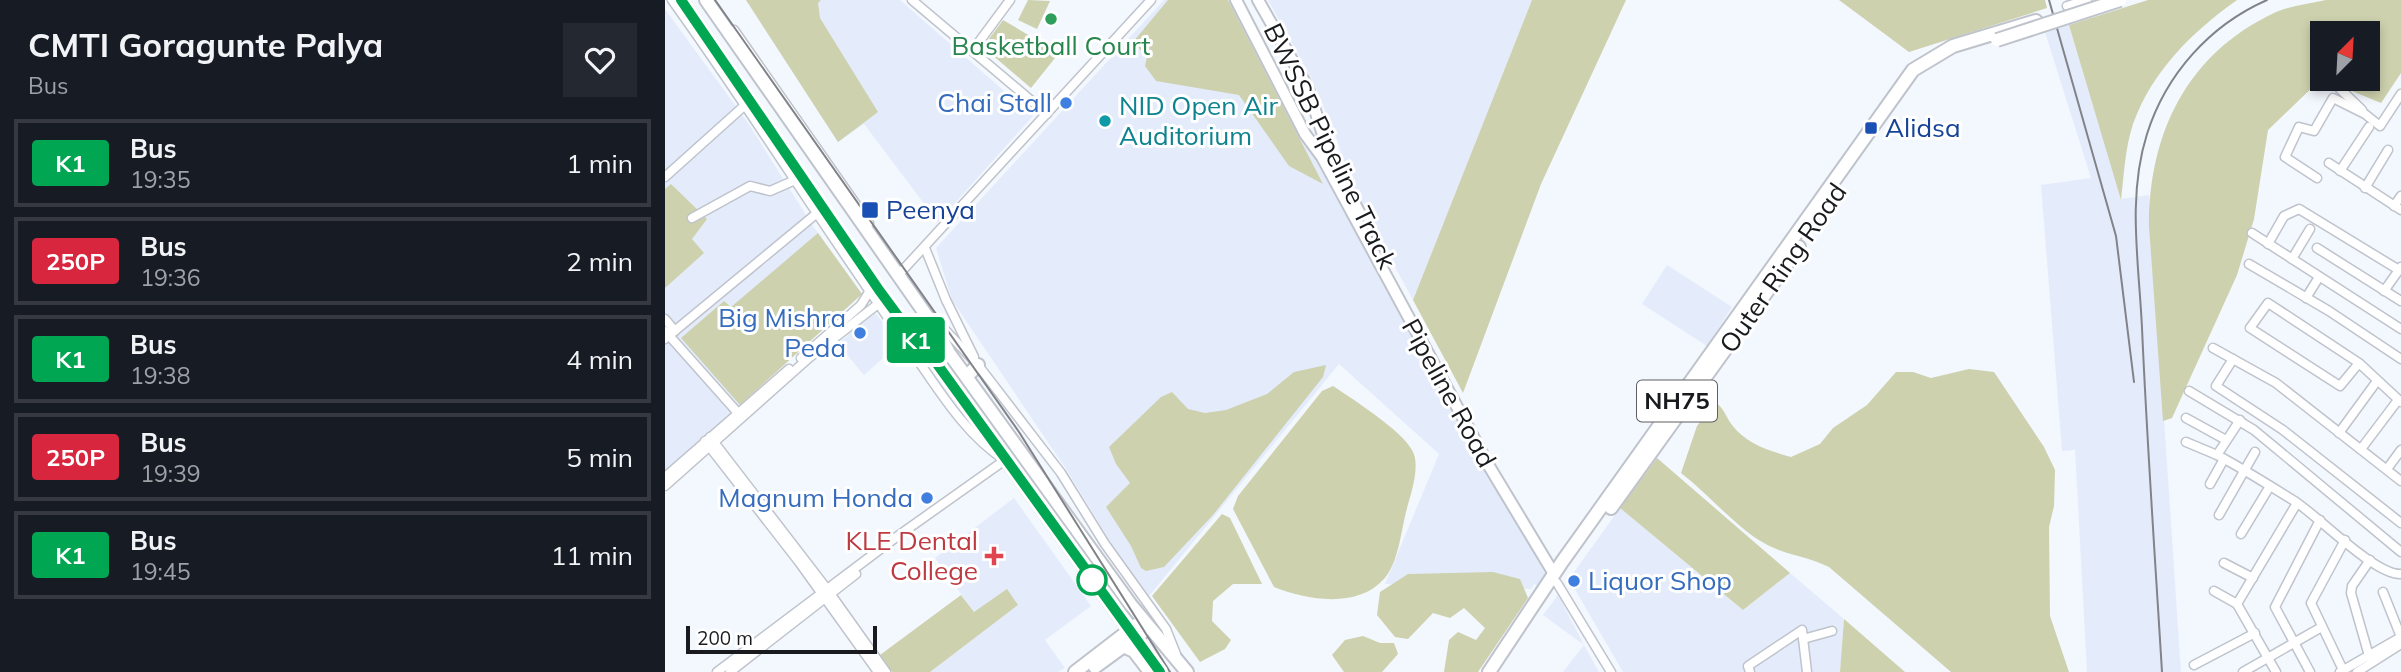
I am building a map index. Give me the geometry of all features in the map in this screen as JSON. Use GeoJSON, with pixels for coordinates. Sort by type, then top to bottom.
{"type":"FeatureCollection","features":[{"type":"Feature","properties":{"kind":"highway"},"geometry":{"type":"LineString","coordinates":[[681,0],[879,290],[921,347],[932,357],[1133,633],[1154,668]]}},
{"type":"Feature","properties":{"kind":"highway"},"geometry":{"type":"LineString","coordinates":[[690,0],[893,279],[932,357]]}},
{"type":"Feature","properties":{"kind":"highway"},"geometry":{"type":"LineString","coordinates":[[699,0],[932,336],[967,376],[1146,624],[1187,672]]}},
{"type":"Feature","properties":{"kind":"highway"},"geometry":{"type":"LineString","coordinates":[[706,0],[938,332],[949,353]]}},
{"type":"Feature","properties":{"kind":"highway","name":"Outer Ring Road"},"geometry":{"type":"LineString","coordinates":[[1489,672],[1776,280],[1913,79],[1926,65],[1942,55],[2104,0]]}},
{"type":"Feature","properties":{"kind":"highway","name":"Outer Ring Road"},"geometry":{"type":"LineString","coordinates":[[1995,37],[2120,0]]}},
{"type":"Feature","properties":{"kind":"highway"},"geometry":{"type":"LineString","coordinates":[[967,376],[978,365]]}},
{"type":"Feature","properties":{"kind":"highway","name":"Outer Ring Road"},"geometry":{"type":"LineString","coordinates":[[1497,672],[1555,579]]}},
{"type":"Feature","properties":{"kind":"highway"},"geometry":{"type":"LineString","coordinates":[[1075,672],[1146,624]]}},
{"type":"Feature","properties":{"kind":"highway"},"geometry":{"type":"LineString","coordinates":[[1089,672],[1123,646],[1133,633]]}},
{"type":"Feature","properties":{"kind":"highway"},"geometry":{"type":"LineString","coordinates":[[1123,646],[1134,651],[1154,668]]}},
{"type":"Feature","properties":{"kind":"highway"},"geometry":{"type":"LineString","coordinates":[[1154,668],[1169,650]]}},
{"type":"Feature","properties":{"kind":"main road","name":"Pipeline Road"},"geometry":{"type":"LineString","coordinates":[[1236,0],[1305,134],[1322,157],[1539,545],[1552,561],[1555,579]]}},
{"type":"Feature","properties":{"kind":"main road","name":"BWSSB Pipeline Track"},"geometry":{"type":"LineString","coordinates":[[1258,0],[1308,88],[1329,154],[1441,366]]}},
{"type":"Feature","properties":{"kind":"main road","name":"Pipeline Road"},"geometry":{"type":"LineString","coordinates":[[1441,366],[1539,545]]}},
{"type":"Feature","properties":{"kind":"street"},"geometry":{"type":"LineString","coordinates":[[672,0],[869,292],[962,420],[989,450],[1007,462],[717,672]]}},
{"type":"Feature","properties":{"kind":"street"},"geometry":{"type":"LineString","coordinates":[[713,0],[835,172],[893,279],[925,308],[978,365],[1061,473],[1105,544],[1167,629],[1179,660]]}},
{"type":"Feature","properties":{"kind":"street"},"geometry":{"type":"LineString","coordinates":[[912,0],[1047,114]]}},
{"type":"Feature","properties":{"kind":"street"},"geometry":{"type":"LineString","coordinates":[[972,50],[1010,0]]}},
{"type":"Feature","properties":{"kind":"street"},"geometry":{"type":"LineString","coordinates":[[893,279],[925,248],[1151,0]]}},
{"type":"Feature","properties":{"kind":"street"},"geometry":{"type":"LineString","coordinates":[[2067,6],[2087,0]]}},
{"type":"Feature","properties":{"kind":"street"},"geometry":{"type":"LineString","coordinates":[[2342,91],[2380,126],[2401,94]]}},
{"type":"Feature","properties":{"kind":"street"},"geometry":{"type":"LineString","coordinates":[[2317,178],[2285,157],[2299,127],[2314,131],[2333,98],[2365,114]]}},
{"type":"Feature","properties":{"kind":"street"},"geometry":{"type":"LineString","coordinates":[[665,177],[744,107]]}},
{"type":"Feature","properties":{"kind":"street"},"geometry":{"type":"LineString","coordinates":[[2340,171],[2369,127]]}},
{"type":"Feature","properties":{"kind":"street"},"geometry":{"type":"LineString","coordinates":[[2365,188],[2388,150]]}},
{"type":"Feature","properties":{"kind":"street"},"geometry":{"type":"LineString","coordinates":[[2329,163],[2398,208],[2401,196]]}},
{"type":"Feature","properties":{"kind":"street"},"geometry":{"type":"LineString","coordinates":[[692,218],[750,186],[770,191],[793,181]]}},
{"type":"Feature","properties":{"kind":"street"},"geometry":{"type":"LineString","coordinates":[[2268,244],[2284,216],[2299,209],[2400,268],[2384,291]]}},
{"type":"Feature","properties":{"kind":"street"},"geometry":{"type":"LineString","coordinates":[[669,334],[692,312],[816,214]]}},
{"type":"Feature","properties":{"kind":"street"},"geometry":{"type":"LineString","coordinates":[[2292,260],[2310,229]]}},
{"type":"Feature","properties":{"kind":"street"},"geometry":{"type":"LineString","coordinates":[[2252,233],[2401,329]]}},
{"type":"Feature","properties":{"kind":"street"},"geometry":{"type":"LineString","coordinates":[[925,248],[946,300],[978,365]]}},
{"type":"Feature","properties":{"kind":"street"},"geometry":{"type":"LineString","coordinates":[[2317,248],[2401,301]]}},
{"type":"Feature","properties":{"kind":"street"},"geometry":{"type":"LineString","coordinates":[[2249,264],[2401,359]]}},
{"type":"Feature","properties":{"kind":"street"},"geometry":{"type":"LineString","coordinates":[[2306,298],[2319,277]]}},
{"type":"Feature","properties":{"kind":"street"},"geometry":{"type":"LineString","coordinates":[[665,486],[738,412],[861,304],[869,292]]}},
{"type":"Feature","properties":{"kind":"street"},"geometry":{"type":"LineString","coordinates":[[2359,363],[2340,386],[2250,327],[2268,303],[2359,363],[2400,401],[2361,449]]}},
{"type":"Feature","properties":{"kind":"street"},"geometry":{"type":"LineString","coordinates":[[665,477],[878,304]]}},
{"type":"Feature","properties":{"kind":"street"},"geometry":{"type":"LineString","coordinates":[[665,319],[669,334],[738,412]]}},
{"type":"Feature","properties":{"kind":"street"},"geometry":{"type":"LineString","coordinates":[[2213,348],[2276,383],[2401,481]]}},
{"type":"Feature","properties":{"kind":"street"},"geometry":{"type":"LineString","coordinates":[[2233,359],[2216,386],[2283,430],[2401,523]]}},
{"type":"Feature","properties":{"kind":"street"},"geometry":{"type":"LineString","coordinates":[[2339,433],[2377,381]]}},
{"type":"Feature","properties":{"kind":"street"},"geometry":{"type":"LineString","coordinates":[[2189,391],[2240,420],[2401,552]]}},
{"type":"Feature","properties":{"kind":"street"},"geometry":{"type":"LineString","coordinates":[[2186,418],[2226,440]]}},
{"type":"Feature","properties":{"kind":"street"},"geometry":{"type":"LineString","coordinates":[[2210,484],[2226,440],[2240,420]]}},
{"type":"Feature","properties":{"kind":"street"},"geometry":{"type":"LineString","coordinates":[[710,442],[886,672]]}},
{"type":"Feature","properties":{"kind":"street"},"geometry":{"type":"LineString","coordinates":[[2186,442],[2221,457],[2270,486],[2320,520],[2370,560],[2393,575],[2401,575]]}},
{"type":"Feature","properties":{"kind":"street"},"geometry":{"type":"LineString","coordinates":[[2387,469],[2401,450]]}},
{"type":"Feature","properties":{"kind":"street"},"geometry":{"type":"LineString","coordinates":[[2219,515],[2255,452]]}},
{"type":"Feature","properties":{"kind":"street"},"geometry":{"type":"LineString","coordinates":[[2241,534],[2270,486]]}},
{"type":"Feature","properties":{"kind":"street"},"geometry":{"type":"LineString","coordinates":[[2237,604],[2297,503]]}},
{"type":"Feature","properties":{"kind":"street"},"geometry":{"type":"LineString","coordinates":[[2310,672],[2275,607],[2320,520]]}},
{"type":"Feature","properties":{"kind":"street"},"geometry":{"type":"LineString","coordinates":[[2346,540],[2311,603],[2342,671],[2401,638],[2383,592]]}},
{"type":"Feature","properties":{"kind":"street"},"geometry":{"type":"LineString","coordinates":[[2369,656],[2351,593],[2370,560]]}},
{"type":"Feature","properties":{"kind":"street"},"geometry":{"type":"LineString","coordinates":[[2224,563],[2253,578]]}},
{"type":"Feature","properties":{"kind":"street"},"geometry":{"type":"LineString","coordinates":[[1555,579],[1611,672]]}},
{"type":"Feature","properties":{"kind":"street"},"geometry":{"type":"LineString","coordinates":[[2214,591],[2237,604],[2276,672]]}},
{"type":"Feature","properties":{"kind":"street"},"geometry":{"type":"LineString","coordinates":[[730,672],[827,594]]}},
{"type":"Feature","properties":{"kind":"street"},"geometry":{"type":"LineString","coordinates":[[827,594],[878,672]]}},
{"type":"Feature","properties":{"kind":"street"},"geometry":{"type":"LineString","coordinates":[[2243,672],[2321,628]]}},
{"type":"Feature","properties":{"kind":"street"},"geometry":{"type":"LineString","coordinates":[[1751,672],[1748,666],[1802,630],[1807,672]]}},
{"type":"Feature","properties":{"kind":"street"},"geometry":{"type":"LineString","coordinates":[[1803,639],[1832,631]]}},
{"type":"Feature","properties":{"kind":"street"},"geometry":{"type":"LineString","coordinates":[[2194,665],[2255,633]]}},
{"type":"Feature","properties":{"kind":"street"},"geometry":{"type":"LineString","coordinates":[[2357,672],[2401,644]]}},
{"type":"Feature","properties":{"kind":"shaded area"},"geometry":{"type":"Polygon","coordinates":[[[746,0],[900,0],[1033,116],[938,222],[864,124],[838,142],[746,0]]]}},
{"type":"Feature","properties":{"kind":"shaded area"},"geometry":{"type":"Polygon","coordinates":[[[1164,0],[1229,0],[1547,577],[1540,587],[1534,584],[1531,589],[1385,584],[1439,454],[1339,364],[1149,596],[1119,556],[1066,469],[952,300],[936,248],[1164,0]]]}},
{"type":"Feature","properties":{"kind":"shaded area"},"geometry":{"type":"Polygon","coordinates":[[[1268,0],[1532,0],[1413,300],[1347,179],[1338,142],[1313,81],[1268,0]]]}},
{"type":"Feature","properties":{"kind":"shaded area"},"geometry":{"type":"Polygon","coordinates":[[[665,9],[748,123],[813,226],[862,294],[665,472],[665,9]]]}},
{"type":"Feature","properties":{"kind":"shaded area"},"geometry":{"type":"Polygon","coordinates":[[[2069,25],[2121,199],[2149,195],[2181,672],[2087,672],[2075,450],[2062,451],[2041,185],[2091,178],[2045,32],[2069,25]]]}},
{"type":"Feature","properties":{"kind":"shaded area"},"geometry":{"type":"Polygon","coordinates":[[[1667,265],[1732,307],[1707,346],[1642,304],[1667,265]]]}},
{"type":"Feature","properties":{"kind":"shaded area"},"geometry":{"type":"Polygon","coordinates":[[[874,311],[899,344],[864,375],[838,344],[874,311]]]}},
{"type":"Feature","properties":{"kind":"shaded area"},"geometry":{"type":"Polygon","coordinates":[[[1014,498],[1091,606],[1045,640],[1065,668],[1058,672],[930,672],[1018,605],[974,612],[935,558],[1014,498]]]}},
{"type":"Feature","properties":{"kind":"shaded area"},"geometry":{"type":"Polygon","coordinates":[[[1620,508],[1743,610],[1790,573],[1844,619],[1840,672],[1623,672],[1569,579],[1620,508]]]}},
{"type":"Feature","properties":{"kind":"shaded area"},"geometry":{"type":"Polygon","coordinates":[[[1558,595],[1584,645],[1543,615],[1558,595]]]}},
{"type":"Feature","properties":{"kind":"shaded area"},"geometry":{"type":"Polygon","coordinates":[[[1584,645],[1599,672],[1563,672],[1584,645]]]}},
{"type":"Feature","properties":{"kind":"green space"},"geometry":{"type":"Polygon","coordinates":[[[746,0],[821,0],[818,3],[820,18],[878,112],[838,142],[746,0]]]}},
{"type":"Feature","properties":{"kind":"green space"},"geometry":{"type":"Polygon","coordinates":[[[1028,0],[1050,1],[1037,29],[1018,20],[1028,0]]]}},
{"type":"Feature","properties":{"kind":"green space"},"geometry":{"type":"Polygon","coordinates":[[[1168,0],[1228,0],[1323,184],[1289,166],[1239,95],[1156,81],[1145,66],[1147,57],[1133,42],[1168,0]]]}},
{"type":"Feature","properties":{"kind":"green space"},"geometry":{"type":"Polygon","coordinates":[[[1532,0],[1626,0],[1541,184],[1463,393],[1413,300],[1532,0]]]}},
{"type":"Feature","properties":{"kind":"green space"},"geometry":{"type":"Polygon","coordinates":[[[1839,0],[2045,0],[2047,8],[1909,52],[1839,0]]]}},
{"type":"Feature","properties":{"kind":"green space"},"geometry":{"type":"Polygon","coordinates":[[[2148,0],[2237,0],[2189,39],[2151,87],[2130,133],[2121,200],[2069,25],[2148,0]]]}},
{"type":"Feature","properties":{"kind":"green space"},"geometry":{"type":"Polygon","coordinates":[[[2326,0],[2401,0],[2401,73],[2381,103],[2352,91],[2380,91],[2380,21],[2310,21],[2310,90],[2268,130],[2254,219],[2237,275],[2172,418],[2163,421],[2149,226],[2156,159],[2179,100],[2196,74],[2218,50],[2244,30],[2274,13],[2326,0]]]}},
{"type":"Feature","properties":{"kind":"green space"},"geometry":{"type":"Polygon","coordinates":[[[1003,20],[1059,53],[1031,88],[983,47],[1003,20]]]}},
{"type":"Feature","properties":{"kind":"green space"},"geometry":{"type":"Polygon","coordinates":[[[671,184],[707,219],[692,239],[704,253],[665,288],[665,189],[671,184]]]}},
{"type":"Feature","properties":{"kind":"green space"},"geometry":{"type":"Polygon","coordinates":[[[818,233],[862,294],[740,405],[681,338],[724,301],[731,307],[818,233]]]}},
{"type":"Feature","properties":{"kind":"green space"},"geometry":{"type":"Polygon","coordinates":[[[1326,365],[1323,377],[1213,515],[1164,567],[1146,571],[1141,568],[1131,546],[1106,507],[1130,483],[1116,464],[1109,447],[1161,397],[1172,392],[1188,409],[1205,413],[1226,410],[1267,394],[1294,372],[1326,365]]]}},
{"type":"Feature","properties":{"kind":"green space"},"geometry":{"type":"Polygon","coordinates":[[[1969,369],[1994,372],[2044,447],[2055,470],[2054,506],[2049,527],[2050,616],[2069,672],[1951,672],[1829,567],[1780,550],[1754,537],[1681,473],[1697,426],[1715,402],[1744,437],[1791,457],[1820,444],[1833,428],[1867,405],[1896,372],[1913,372],[1931,378],[1969,369]]]}},
{"type":"Feature","properties":{"kind":"green space"},"geometry":{"type":"Polygon","coordinates":[[[1333,386],[1398,434],[1412,450],[1416,463],[1399,545],[1389,572],[1373,588],[1360,595],[1331,599],[1301,595],[1274,587],[1233,509],[1238,496],[1322,391],[1333,386]]]}},
{"type":"Feature","properties":{"kind":"green space"},"geometry":{"type":"Polygon","coordinates":[[[1657,458],[1790,573],[1743,610],[1620,508],[1657,458]]]}},
{"type":"Feature","properties":{"kind":"green space"},"geometry":{"type":"Polygon","coordinates":[[[1222,514],[1230,518],[1262,584],[1233,584],[1213,601],[1212,621],[1231,640],[1225,649],[1200,662],[1152,596],[1222,514]]]}},
{"type":"Feature","properties":{"kind":"green space"},"geometry":{"type":"Polygon","coordinates":[[[1493,572],[1520,579],[1528,598],[1478,672],[1444,672],[1449,640],[1458,632],[1476,640],[1485,628],[1464,608],[1450,618],[1433,613],[1408,639],[1395,637],[1377,615],[1380,592],[1408,574],[1493,572]]]}},
{"type":"Feature","properties":{"kind":"green space"},"geometry":{"type":"Polygon","coordinates":[[[1007,589],[1018,605],[930,672],[892,672],[880,655],[961,595],[974,612],[1007,589]]]}},
{"type":"Feature","properties":{"kind":"green space"},"geometry":{"type":"Polygon","coordinates":[[[1844,619],[1905,672],[1840,672],[1844,619]]]}},
{"type":"Feature","properties":{"kind":"green space"},"geometry":{"type":"Polygon","coordinates":[[[1363,636],[1380,643],[1394,643],[1398,654],[1382,672],[1344,672],[1332,655],[1345,640],[1363,636]]]}},
{"type":"Feature","properties":{"kind":"railway"},"geometry":{"type":"LineString","coordinates":[[715,0],[1019,432],[1170,672]]}},
{"type":"Feature","properties":{"kind":"railway"},"geometry":{"type":"LineString","coordinates":[[2049,0],[2116,236],[2134,382]]}},
{"type":"Feature","properties":{"kind":"railway"},"geometry":{"type":"LineString","coordinates":[[2162,672],[2136,230],[2137,182],[2147,134],[2155,112],[2178,72],[2193,54],[2227,23],[2267,0]]}},
{"type":"Feature","properties":{"kind":"bus line","name":"K1"},"geometry":{"type":"LineString","coordinates":[[681,0],[879,290],[921,347],[932,357],[1160,672]]}},
{"type":"Feature","properties":{"kind":"place","name":"Basketball Court"},"geometry":{"type":"Point","coordinates":[1051,19]}},
{"type":"Feature","properties":{"kind":"place","name":"Chai Stall"},"geometry":{"type":"Point","coordinates":[1066,103]}},
{"type":"Feature","properties":{"kind":"place","name":"NID Open Air Auditorium"},"geometry":{"type":"Point","coordinates":[1105,121]}},
{"type":"Feature","properties":{"kind":"place","name":"Alidsa"},"geometry":{"type":"Point","coordinates":[1871,128]}},
{"type":"Feature","properties":{"kind":"place","name":"Peenya"},"geometry":{"type":"Point","coordinates":[870,210]}},
{"type":"Feature","properties":{"kind":"place","name":"Big Mishra Peda"},"geometry":{"type":"Point","coordinates":[860,333]}},
{"type":"Feature","properties":{"kind":"place","name":"Magnum Honda"},"geometry":{"type":"Point","coordinates":[927,498]}},
{"type":"Feature","properties":{"kind":"place","name":"KLE Dental College"},"geometry":{"type":"Point","coordinates":[994,556]}},
{"type":"Feature","properties":{"kind":"place","name":"Liquor Shop"},"geometry":{"type":"Point","coordinates":[1574,581]}}]}
